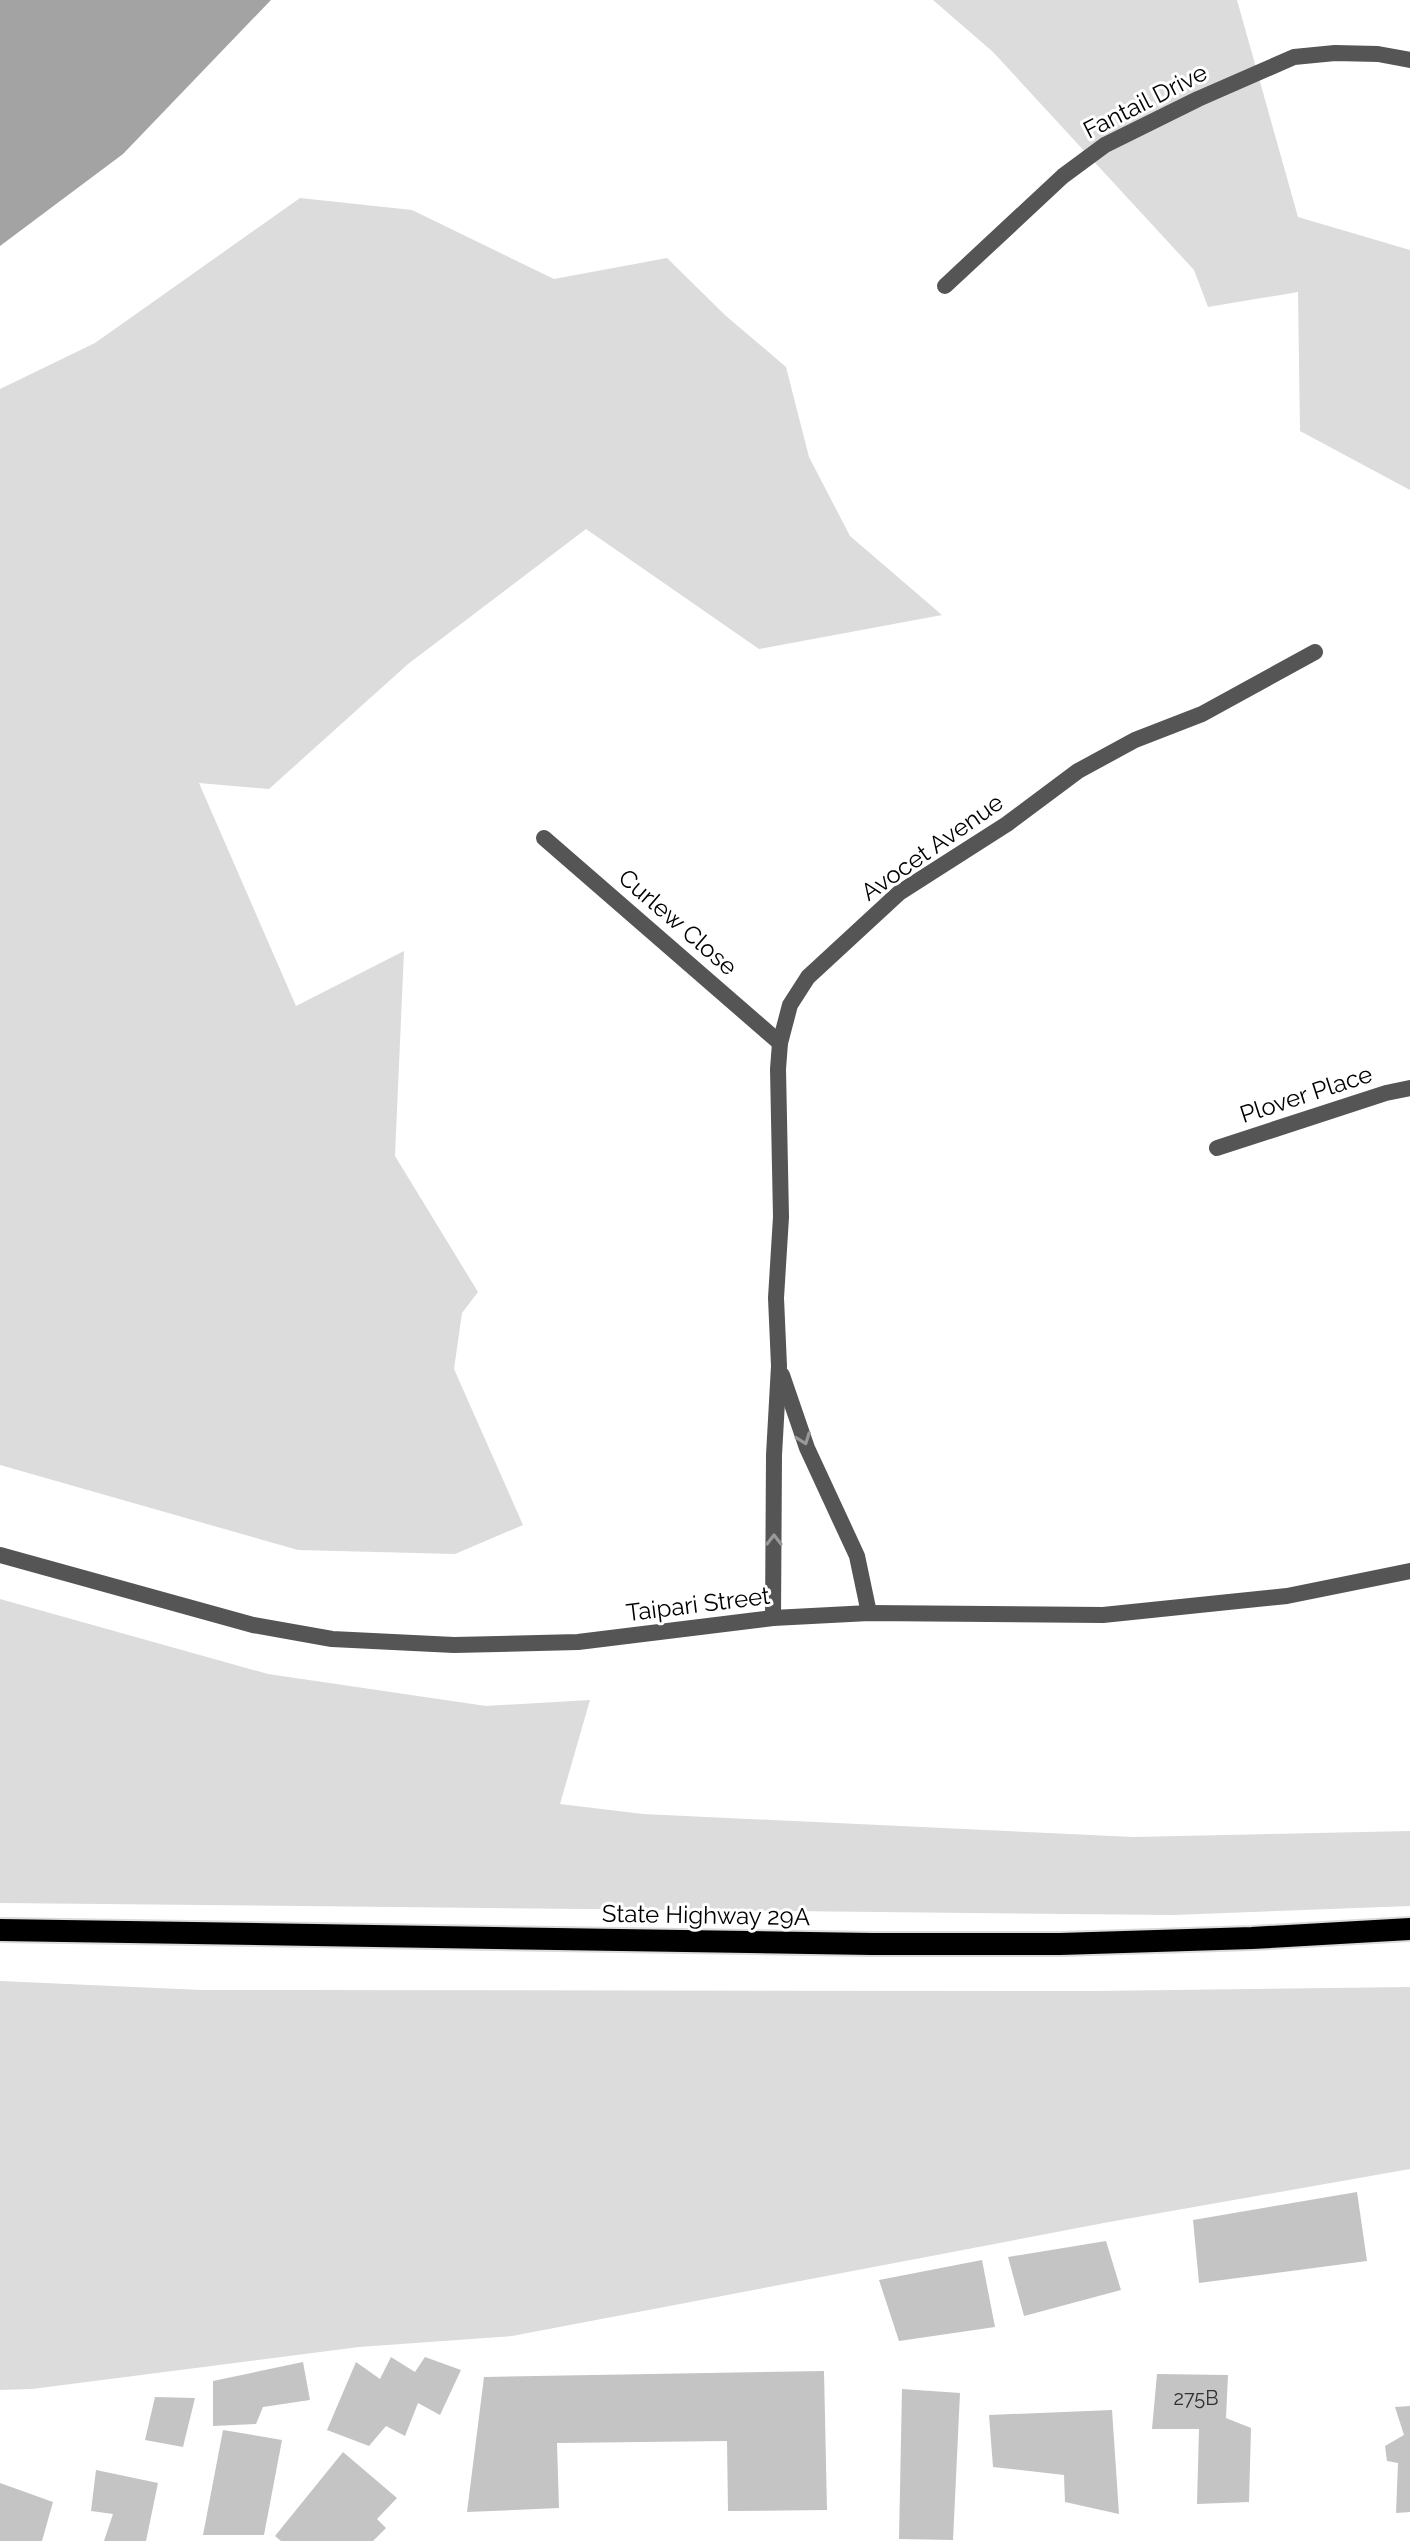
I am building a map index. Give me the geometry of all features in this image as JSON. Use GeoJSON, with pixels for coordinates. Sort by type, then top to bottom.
{"type":"FeatureCollection","features":[{"type":"Feature","properties":{"kind":"highway","name":"State Highway 29A"},"geometry":{"type":"LineString","coordinates":[[0,1930],[1060,1944],[1410,1929]]}},
{"type":"Feature","properties":{"kind":"street","name":"Fantail Drive"},"geometry":{"type":"LineString","coordinates":[[945,286],[1063,176],[1105,145],[1198,99],[1294,57],[1335,53],[1378,54],[1410,60]]}},
{"type":"Feature","properties":{"kind":"street","name":"Avocet Avenue"},"geometry":{"type":"LineString","coordinates":[[773,1618],[774,1455],[779,1366],[776,1298],[781,1217],[778,1069],[780,1043],[790,1005],[808,977],[899,893],[1007,824],[1078,771],[1135,740],[1202,714],[1315,652]]}},
{"type":"Feature","properties":{"kind":"street","name":"Curlew Close"},"geometry":{"type":"LineString","coordinates":[[544,838],[780,1043]]}},
{"type":"Feature","properties":{"kind":"street","name":"Plover Place"},"geometry":{"type":"LineString","coordinates":[[1217,1148],[1410,1088]]}},
{"type":"Feature","properties":{"kind":"street","name":"Avocet Avenue"},"geometry":{"type":"LineString","coordinates":[[779,1366],[807,1448],[857,1556],[869,1613]]}},
{"type":"Feature","properties":{"kind":"street","name":"Taipari Street"},"geometry":{"type":"LineString","coordinates":[[0,1555],[253,1625],[332,1639],[454,1645],[578,1642],[773,1618],[869,1613],[1103,1615],[1287,1596],[1410,1571]]}},
{"type":"Feature","properties":{"kind":"shaded area"},"geometry":{"type":"Polygon","coordinates":[[[0,0],[271,0],[123,154],[0,246],[0,0]]]}},
{"type":"Feature","properties":{"kind":"shaded area"},"geometry":{"type":"Polygon","coordinates":[[[933,0],[1237,0],[1298,217],[1410,250],[1410,490],[1300,431],[1298,292],[1208,307],[1194,270],[993,52],[933,0]]]}},
{"type":"Feature","properties":{"kind":"shaded area"},"geometry":{"type":"Polygon","coordinates":[[[300,198],[412,210],[554,279],[667,258],[726,316],[786,367],[809,457],[850,536],[942,615],[759,649],[586,529],[408,664],[269,789],[199,783],[296,1006],[404,951],[395,1156],[478,1292],[462,1313],[454,1369],[523,1525],[455,1554],[298,1550],[0,1465],[0,389],[95,343],[300,198]]]}},
{"type":"Feature","properties":{"kind":"shaded area"},"geometry":{"type":"Polygon","coordinates":[[[0,1599],[268,1674],[486,1706],[590,1700],[560,1804],[643,1814],[1133,1837],[1410,1831],[1410,1906],[1173,1915],[0,1903],[0,1599]]]}},
{"type":"Feature","properties":{"kind":"shaded area"},"geometry":{"type":"Polygon","coordinates":[[[0,1981],[202,1990],[1095,1991],[1410,1987],[1410,2169],[1109,2222],[512,2336],[359,2347],[32,2389],[0,2390],[0,1981]]]}},
{"type":"Feature","properties":{"kind":"building"},"geometry":{"type":"Polygon","coordinates":[[[1357,2192],[1367,2261],[1199,2283],[1193,2220],[1357,2192]]]}},
{"type":"Feature","properties":{"kind":"building"},"geometry":{"type":"Polygon","coordinates":[[[1106,2241],[1121,2290],[1024,2316],[1008,2257],[1106,2241]]]}},
{"type":"Feature","properties":{"kind":"building"},"geometry":{"type":"Polygon","coordinates":[[[982,2260],[995,2327],[899,2341],[879,2280],[982,2260]]]}},
{"type":"Feature","properties":{"kind":"building"},"geometry":{"type":"Polygon","coordinates":[[[391,2357],[415,2372],[425,2357],[461,2370],[440,2415],[418,2403],[405,2436],[386,2426],[369,2446],[327,2430],[356,2362],[380,2379],[391,2357]]]}},
{"type":"Feature","properties":{"kind":"building"},"geometry":{"type":"Polygon","coordinates":[[[303,2362],[310,2400],[263,2407],[256,2424],[213,2426],[213,2381],[303,2362]]]}},
{"type":"Feature","properties":{"kind":"building"},"geometry":{"type":"Polygon","coordinates":[[[824,2371],[827,2510],[728,2511],[727,2441],[557,2443],[559,2508],[467,2512],[484,2377],[824,2371]]]}},
{"type":"Feature","properties":{"kind":"building"},"geometry":{"type":"Polygon","coordinates":[[[1157,2374],[1228,2375],[1226,2418],[1251,2428],[1249,2502],[1197,2504],[1199,2429],[1152,2429],[1157,2374]]]}},
{"type":"Feature","properties":{"kind":"building"},"geometry":{"type":"Polygon","coordinates":[[[902,2389],[960,2393],[953,2540],[899,2539],[902,2389]]]}},
{"type":"Feature","properties":{"kind":"building"},"geometry":{"type":"Polygon","coordinates":[[[155,2397],[195,2398],[183,2447],[145,2440],[155,2397]]]}},
{"type":"Feature","properties":{"kind":"building"},"geometry":{"type":"Polygon","coordinates":[[[1410,2406],[1410,2512],[1396,2513],[1398,2463],[1387,2461],[1385,2446],[1404,2435],[1395,2407],[1410,2406]]]}},
{"type":"Feature","properties":{"kind":"building"},"geometry":{"type":"Polygon","coordinates":[[[1112,2410],[1119,2514],[1065,2502],[1064,2475],[993,2467],[989,2415],[1112,2410]]]}},
{"type":"Feature","properties":{"kind":"building"},"geometry":{"type":"Polygon","coordinates":[[[223,2430],[282,2440],[264,2535],[203,2535],[223,2430]]]}},
{"type":"Feature","properties":{"kind":"building"},"geometry":{"type":"Polygon","coordinates":[[[343,2452],[397,2498],[377,2519],[386,2528],[373,2541],[281,2541],[275,2536],[343,2452]]]}},
{"type":"Feature","properties":{"kind":"building"},"geometry":{"type":"Polygon","coordinates":[[[96,2470],[158,2483],[146,2541],[104,2541],[113,2514],[91,2511],[96,2470]]]}},
{"type":"Feature","properties":{"kind":"building"},"geometry":{"type":"Polygon","coordinates":[[[0,2483],[53,2502],[42,2541],[0,2541],[0,2483]]]}}]}
